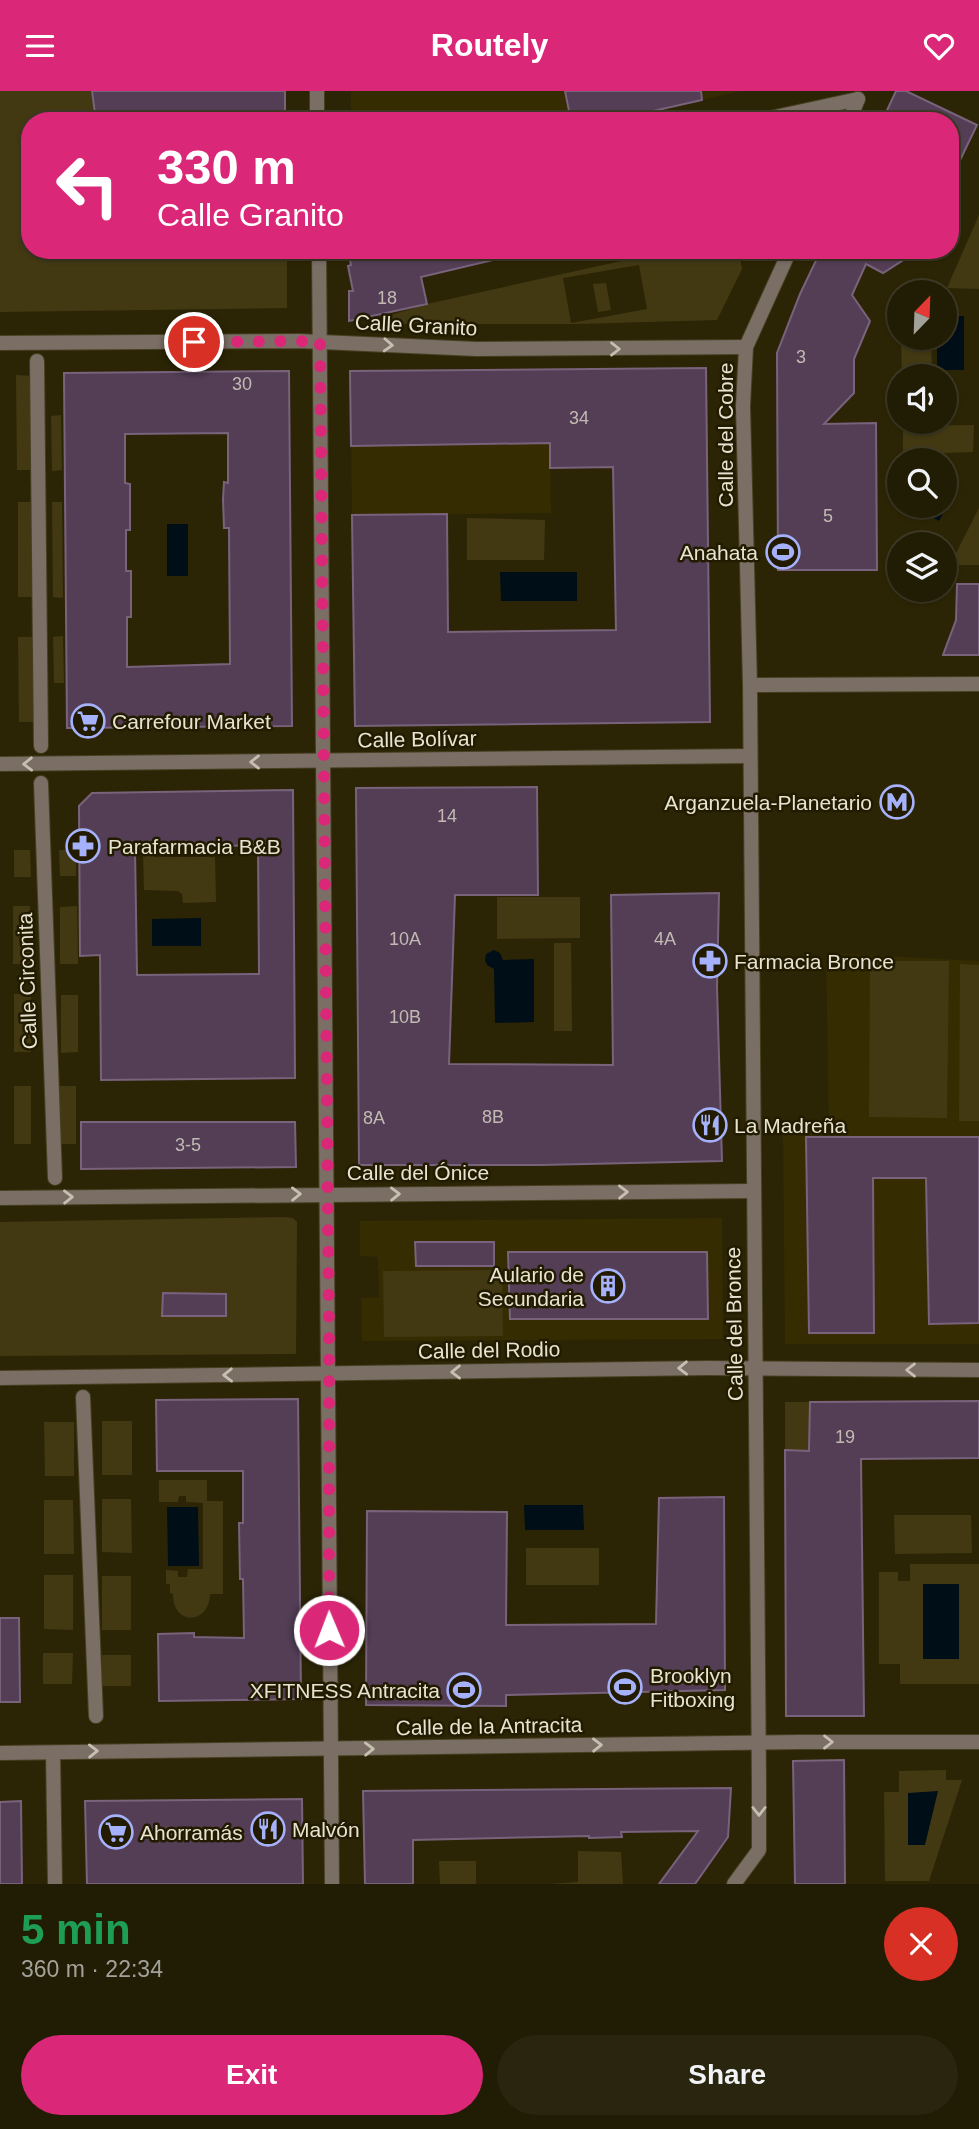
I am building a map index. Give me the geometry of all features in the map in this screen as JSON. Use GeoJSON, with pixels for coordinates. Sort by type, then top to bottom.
{"type":"FeatureCollection","features":[{"type":"Feature","properties":{"kind":"street"},"geometry":{"type":"LineString","coordinates":[[317,91],[317,112]]}},
{"type":"Feature","properties":{"kind":"street"},"geometry":{"type":"LineString","coordinates":[[792,112],[858,95]]}},
{"type":"Feature","properties":{"kind":"street"},"geometry":{"type":"LineString","coordinates":[[852,112],[858,95]]}},
{"type":"Feature","properties":{"kind":"street"},"geometry":{"type":"LineString","coordinates":[[319,259],[332,1884]]}},
{"type":"Feature","properties":{"kind":"street","name":"Calle del Cobre"},"geometry":{"type":"LineString","coordinates":[[750,755],[743,406],[747,347],[786,259]]}},
{"type":"Feature","properties":{"kind":"street","name":"Calle Granito"},"geometry":{"type":"LineString","coordinates":[[0,343],[320,341],[476,349],[747,347]]}},
{"type":"Feature","properties":{"kind":"street"},"geometry":{"type":"LineString","coordinates":[[37,361],[41,746]]}},
{"type":"Feature","properties":{"kind":"street"},"geometry":{"type":"LineString","coordinates":[[750,685],[979,684]]}},
{"type":"Feature","properties":{"kind":"street","name":"Calle Bolívar"},"geometry":{"type":"LineString","coordinates":[[0,764],[750,755]]}},
{"type":"Feature","properties":{"kind":"street","name":"Calle del Bronce"},"geometry":{"type":"LineString","coordinates":[[734,1884],[759,1850],[750,755]]}},
{"type":"Feature","properties":{"kind":"street","name":"Calle Circonita"},"geometry":{"type":"LineString","coordinates":[[41,783],[55,1178]]}},
{"type":"Feature","properties":{"kind":"street","name":"Calle del Ónice"},"geometry":{"type":"LineString","coordinates":[[0,1198],[753,1191]]}},
{"type":"Feature","properties":{"kind":"street","name":"Calle del Rodio"},"geometry":{"type":"LineString","coordinates":[[0,1378],[756,1368],[979,1370]]}},
{"type":"Feature","properties":{"kind":"street"},"geometry":{"type":"LineString","coordinates":[[83,1397],[96,1716]]}},
{"type":"Feature","properties":{"kind":"street","name":"Calle de la Antracita"},"geometry":{"type":"LineString","coordinates":[[0,1753],[979,1742]]}},
{"type":"Feature","properties":{"kind":"street"},"geometry":{"type":"LineString","coordinates":[[53,1752],[55,1884]]}},
{"type":"Feature","properties":{"kind":"shaded area"},"geometry":{"type":"Polygon","coordinates":[[[0,91],[285,91],[285,112],[21,112],[21,259],[287,259],[287,308],[0,312],[0,91]]]}},
{"type":"Feature","properties":{"kind":"shaded area"},"geometry":{"type":"Polygon","coordinates":[[[351,91],[741,91],[649,112],[351,112],[351,91]]]}},
{"type":"Feature","properties":{"kind":"shaded area"},"geometry":{"type":"Polygon","coordinates":[[[979,215],[979,289],[957,288],[957,280],[951,280],[979,215]]]}},
{"type":"Feature","properties":{"kind":"shaded area"},"geometry":{"type":"Polygon","coordinates":[[[630,259],[740,259],[742,269],[717,320],[578,324],[379,324],[381,318],[427,304],[630,259]],[[639,265],[563,278],[571,323],[647,309],[639,265]]]}},
{"type":"Feature","properties":{"kind":"shaded area"},"geometry":{"type":"Polygon","coordinates":[[[606,283],[611,310],[598,312],[593,284],[606,283]]]}},
{"type":"Feature","properties":{"kind":"shaded area"},"geometry":{"type":"Polygon","coordinates":[[[957,316],[964,316],[964,370],[957,370],[957,364],[937,364],[937,350],[957,350],[957,316]]]}},
{"type":"Feature","properties":{"kind":"shaded area"},"geometry":{"type":"Polygon","coordinates":[[[901,350],[931,350],[932,364],[902,364],[901,350]]]}},
{"type":"Feature","properties":{"kind":"shaded area"},"geometry":{"type":"Polygon","coordinates":[[[549,369],[551,513],[352,515],[350,371],[549,369]]]}},
{"type":"Feature","properties":{"kind":"shaded area"},"geometry":{"type":"Polygon","coordinates":[[[16,375],[32,376],[32,470],[17,470],[16,375]]]}},
{"type":"Feature","properties":{"kind":"shaded area"},"geometry":{"type":"Polygon","coordinates":[[[61,415],[62,470],[52,471],[51,416],[61,415]]]}},
{"type":"Feature","properties":{"kind":"shaded area"},"geometry":{"type":"Polygon","coordinates":[[[957,425],[974,425],[973,452],[957,453],[957,448],[903,448],[903,434],[957,434],[957,425]]]}},
{"type":"Feature","properties":{"kind":"shaded area"},"geometry":{"type":"Polygon","coordinates":[[[18,502],[32,502],[33,597],[18,597],[18,502]]]}},
{"type":"Feature","properties":{"kind":"shaded area"},"geometry":{"type":"Polygon","coordinates":[[[52,502],[62,502],[63,598],[53,597],[52,502]]]}},
{"type":"Feature","properties":{"kind":"shaded area"},"geometry":{"type":"Polygon","coordinates":[[[979,508],[979,565],[957,565],[957,551],[979,508]]]}},
{"type":"Feature","properties":{"kind":"shaded area"},"geometry":{"type":"Polygon","coordinates":[[[467,518],[545,520],[544,560],[467,560],[467,518]]]}},
{"type":"Feature","properties":{"kind":"shaded area"},"geometry":{"type":"Polygon","coordinates":[[[167,524],[188,524],[188,576],[167,576],[167,524]]]}},
{"type":"Feature","properties":{"kind":"shaded area"},"geometry":{"type":"Polygon","coordinates":[[[500,572],[577,572],[577,601],[501,601],[500,572]]]}},
{"type":"Feature","properties":{"kind":"shaded area"},"geometry":{"type":"Polygon","coordinates":[[[63,636],[64,683],[54,683],[53,637],[63,636]]]}},
{"type":"Feature","properties":{"kind":"shaded area"},"geometry":{"type":"Polygon","coordinates":[[[18,637],[33,637],[34,722],[19,722],[18,637]]]}},
{"type":"Feature","properties":{"kind":"shaded area"},"geometry":{"type":"Polygon","coordinates":[[[14,850],[30,850],[31,877],[14,877],[14,850]]]}},
{"type":"Feature","properties":{"kind":"shaded area"},"geometry":{"type":"Polygon","coordinates":[[[59,850],[76,850],[76,876],[60,876],[59,850]]]}},
{"type":"Feature","properties":{"kind":"shaded area"},"geometry":{"type":"Polygon","coordinates":[[[154,852],[154,857],[215,857],[216,902],[183,903],[182,894],[178,891],[144,890],[143,853],[154,852]]]}},
{"type":"Feature","properties":{"kind":"shaded area"},"geometry":{"type":"Polygon","coordinates":[[[497,897],[580,897],[580,938],[497,939],[497,897]]]}},
{"type":"Feature","properties":{"kind":"shaded area"},"geometry":{"type":"Polygon","coordinates":[[[13,906],[30,906],[30,964],[13,964],[13,906]]]}},
{"type":"Feature","properties":{"kind":"shaded area"},"geometry":{"type":"Polygon","coordinates":[[[77,906],[78,964],[60,964],[60,907],[77,906]]]}},
{"type":"Feature","properties":{"kind":"shaded area"},"geometry":{"type":"Polygon","coordinates":[[[201,918],[201,946],[152,946],[152,919],[201,918]]]}},
{"type":"Feature","properties":{"kind":"shaded area"},"geometry":{"type":"Polygon","coordinates":[[[554,943],[571,943],[572,1031],[554,1031],[554,943]]]}},
{"type":"Feature","properties":{"kind":"shaded area"},"geometry":{"type":"Polygon","coordinates":[[[494,950],[500,953],[503,960],[534,959],[534,1022],[495,1023],[494,969],[487,965],[485,960],[486,954],[494,950]]]}},
{"type":"Feature","properties":{"kind":"shaded area"},"geometry":{"type":"Polygon","coordinates":[[[826,953],[979,961],[979,1344],[785,1344],[783,1130],[829,1130],[826,953]]]}},
{"type":"Feature","properties":{"kind":"shaded area"},"geometry":{"type":"Polygon","coordinates":[[[870,961],[949,961],[947,1118],[869,1117],[870,961]]]}},
{"type":"Feature","properties":{"kind":"shaded area"},"geometry":{"type":"Polygon","coordinates":[[[960,964],[979,965],[979,1121],[959,1121],[960,964]]]}},
{"type":"Feature","properties":{"kind":"shaded area"},"geometry":{"type":"Polygon","coordinates":[[[14,994],[31,994],[31,1052],[14,1052],[14,994]]]}},
{"type":"Feature","properties":{"kind":"shaded area"},"geometry":{"type":"Polygon","coordinates":[[[61,995],[78,995],[78,1052],[61,1053],[61,995]]]}},
{"type":"Feature","properties":{"kind":"shaded area"},"geometry":{"type":"Polygon","coordinates":[[[14,1086],[31,1086],[31,1144],[14,1144],[14,1086]]]}},
{"type":"Feature","properties":{"kind":"shaded area"},"geometry":{"type":"Polygon","coordinates":[[[59,1086],[76,1086],[76,1144],[59,1144],[59,1086]]]}},
{"type":"Feature","properties":{"kind":"shaded area"},"geometry":{"type":"Polygon","coordinates":[[[293,1218],[297,1222],[296,1354],[0,1356],[0,1222],[293,1218]]]}},
{"type":"Feature","properties":{"kind":"shaded area"},"geometry":{"type":"Polygon","coordinates":[[[722,1218],[723,1339],[362,1341],[361,1298],[379,1297],[378,1257],[360,1256],[360,1221],[722,1218]]]}},
{"type":"Feature","properties":{"kind":"shaded area"},"geometry":{"type":"Polygon","coordinates":[[[502,1270],[503,1336],[384,1337],[383,1271],[502,1270]]]}},
{"type":"Feature","properties":{"kind":"shaded area"},"geometry":{"type":"Polygon","coordinates":[[[785,1402],[810,1402],[809,1451],[785,1450],[785,1402]]]}},
{"type":"Feature","properties":{"kind":"shaded area"},"geometry":{"type":"Polygon","coordinates":[[[102,1421],[132,1421],[132,1475],[102,1475],[102,1421]]]}},
{"type":"Feature","properties":{"kind":"shaded area"},"geometry":{"type":"Polygon","coordinates":[[[44,1422],[74,1422],[74,1476],[45,1476],[44,1422]]]}},
{"type":"Feature","properties":{"kind":"shaded area"},"geometry":{"type":"Polygon","coordinates":[[[159,1480],[207,1480],[207,1501],[223,1501],[223,1594],[210,1594],[204,1612],[191,1618],[178,1612],[173,1594],[170,1593],[170,1584],[166,1584],[166,1570],[178,1571],[178,1577],[187,1577],[188,1569],[203,1569],[203,1503],[186,1502],[186,1496],[179,1496],[178,1502],[159,1502],[159,1480]]]}},
{"type":"Feature","properties":{"kind":"shaded area"},"geometry":{"type":"Polygon","coordinates":[[[102,1499],[131,1499],[132,1553],[102,1552],[102,1499]]]}},
{"type":"Feature","properties":{"kind":"shaded area"},"geometry":{"type":"Polygon","coordinates":[[[44,1500],[73,1500],[74,1554],[44,1554],[44,1500]]]}},
{"type":"Feature","properties":{"kind":"shaded area"},"geometry":{"type":"Polygon","coordinates":[[[524,1505],[583,1505],[584,1530],[525,1530],[524,1505]]]}},
{"type":"Feature","properties":{"kind":"shaded area"},"geometry":{"type":"Polygon","coordinates":[[[167,1507],[198,1507],[199,1566],[168,1566],[167,1507]]]}},
{"type":"Feature","properties":{"kind":"shaded area"},"geometry":{"type":"Polygon","coordinates":[[[894,1515],[971,1515],[972,1553],[895,1554],[894,1515]]]}},
{"type":"Feature","properties":{"kind":"shaded area"},"geometry":{"type":"Polygon","coordinates":[[[526,1548],[599,1548],[599,1585],[526,1585],[526,1548]]]}},
{"type":"Feature","properties":{"kind":"shaded area"},"geometry":{"type":"Polygon","coordinates":[[[910,1564],[979,1564],[979,1684],[900,1684],[900,1664],[879,1664],[879,1572],[898,1572],[898,1581],[910,1581],[910,1564]]]}},
{"type":"Feature","properties":{"kind":"shaded area"},"geometry":{"type":"Polygon","coordinates":[[[44,1575],[73,1575],[73,1630],[44,1629],[44,1575]]]}},
{"type":"Feature","properties":{"kind":"shaded area"},"geometry":{"type":"Polygon","coordinates":[[[102,1576],[131,1576],[131,1630],[102,1630],[102,1576]]]}},
{"type":"Feature","properties":{"kind":"shaded area"},"geometry":{"type":"Polygon","coordinates":[[[923,1584],[959,1584],[959,1659],[923,1659],[923,1584]]]}},
{"type":"Feature","properties":{"kind":"shaded area"},"geometry":{"type":"Polygon","coordinates":[[[43,1653],[73,1653],[72,1684],[43,1684],[43,1653]]]}},
{"type":"Feature","properties":{"kind":"shaded area"},"geometry":{"type":"Polygon","coordinates":[[[102,1655],[131,1655],[131,1686],[102,1686],[102,1655]]]}},
{"type":"Feature","properties":{"kind":"shaded area"},"geometry":{"type":"Polygon","coordinates":[[[946,1770],[946,1780],[962,1780],[929,1881],[885,1881],[884,1792],[899,1792],[899,1771],[946,1770]]]}},
{"type":"Feature","properties":{"kind":"shaded area"},"geometry":{"type":"Polygon","coordinates":[[[938,1791],[925,1845],[908,1845],[908,1793],[938,1791]]]}},
{"type":"Feature","properties":{"kind":"shaded area"},"geometry":{"type":"Polygon","coordinates":[[[578,1851],[621,1852],[623,1884],[549,1884],[578,1882],[578,1851]]]}},
{"type":"Feature","properties":{"kind":"shaded area"},"geometry":{"type":"Polygon","coordinates":[[[439,1861],[476,1861],[476,1884],[440,1884],[439,1861]]]}},
{"type":"Feature","properties":{"kind":"building"},"geometry":{"type":"Polygon","coordinates":[[[92,91],[285,91],[285,112],[95,112],[92,91]]]}},
{"type":"Feature","properties":{"kind":"building"},"geometry":{"type":"Polygon","coordinates":[[[565,91],[701,91],[702,100],[649,112],[569,112],[565,91]]]}},
{"type":"Feature","properties":{"kind":"building"},"geometry":{"type":"Polygon","coordinates":[[[896,91],[906,91],[950,112],[886,112],[896,91]]]}},
{"type":"Feature","properties":{"kind":"building"},"geometry":{"type":"Polygon","coordinates":[[[959,116],[977,125],[959,162],[959,116]]]}},
{"type":"Feature","properties":{"kind":"building"},"geometry":{"type":"Polygon","coordinates":[[[350,259],[493,260],[421,277],[427,304],[349,321],[349,291],[353,291],[348,266],[351,265],[350,259]]]}},
{"type":"Feature","properties":{"kind":"building"},"geometry":{"type":"Polygon","coordinates":[[[817,259],[905,259],[883,273],[866,264],[852,295],[870,321],[854,359],[854,393],[824,424],[876,423],[877,570],[778,570],[777,353],[817,259]]]}},
{"type":"Feature","properties":{"kind":"building"},"geometry":{"type":"Polygon","coordinates":[[[706,368],[710,722],[355,726],[352,515],[447,514],[448,632],[616,630],[613,467],[550,468],[550,443],[351,446],[350,371],[706,368]]]}},
{"type":"Feature","properties":{"kind":"building"},"geometry":{"type":"Polygon","coordinates":[[[289,371],[292,726],[67,728],[64,373],[289,371]],[[228,433],[125,434],[125,483],[130,484],[130,530],[126,530],[126,571],[131,571],[127,667],[230,664],[229,528],[224,528],[223,499],[224,482],[228,483],[228,433]]]}},
{"type":"Feature","properties":{"kind":"building"},"geometry":{"type":"Polygon","coordinates":[[[957,584],[979,584],[979,655],[943,655],[956,620],[957,584]]]}},
{"type":"Feature","properties":{"kind":"building"},"geometry":{"type":"Polygon","coordinates":[[[537,787],[538,895],[455,895],[449,1064],[613,1065],[611,895],[719,893],[717,987],[722,1161],[359,1165],[356,788],[537,787]]]}},
{"type":"Feature","properties":{"kind":"building"},"geometry":{"type":"Polygon","coordinates":[[[293,790],[295,1078],[101,1080],[100,955],[80,956],[79,806],[92,793],[293,790]],[[258,845],[135,849],[137,975],[259,974],[258,845]]]}},
{"type":"Feature","properties":{"kind":"building"},"geometry":{"type":"Polygon","coordinates":[[[81,1122],[295,1122],[296,1167],[81,1169],[81,1122]]]}},
{"type":"Feature","properties":{"kind":"building"},"geometry":{"type":"Polygon","coordinates":[[[806,1137],[979,1137],[979,1323],[929,1324],[926,1178],[873,1178],[874,1333],[809,1333],[806,1137]]]}},
{"type":"Feature","properties":{"kind":"building"},"geometry":{"type":"Polygon","coordinates":[[[415,1242],[494,1242],[494,1266],[416,1266],[415,1242]]]}},
{"type":"Feature","properties":{"kind":"building","name":"Aulario de Secundaria"},"geometry":{"type":"Polygon","coordinates":[[[508,1252],[707,1252],[708,1319],[510,1319],[508,1252]]]}},
{"type":"Feature","properties":{"kind":"building"},"geometry":{"type":"Polygon","coordinates":[[[163,1293],[226,1294],[226,1316],[162,1316],[163,1293]]]}},
{"type":"Feature","properties":{"kind":"building"},"geometry":{"type":"Polygon","coordinates":[[[298,1399],[301,1699],[159,1701],[158,1634],[194,1633],[194,1637],[244,1638],[239,1523],[243,1523],[243,1471],[157,1471],[156,1400],[298,1399]]]}},
{"type":"Feature","properties":{"kind":"building"},"geometry":{"type":"Polygon","coordinates":[[[979,1401],[979,1458],[861,1459],[864,1716],[786,1716],[785,1450],[809,1451],[810,1402],[979,1401]]]}},
{"type":"Feature","properties":{"kind":"building"},"geometry":{"type":"Polygon","coordinates":[[[724,1497],[725,1690],[506,1695],[506,1706],[366,1705],[367,1511],[507,1512],[506,1625],[656,1624],[659,1498],[724,1497]]]}},
{"type":"Feature","properties":{"kind":"building"},"geometry":{"type":"Polygon","coordinates":[[[0,1618],[19,1618],[20,1702],[0,1702],[0,1618]]]}},
{"type":"Feature","properties":{"kind":"building"},"geometry":{"type":"Polygon","coordinates":[[[844,1760],[845,1884],[795,1884],[793,1761],[844,1760]]]}},
{"type":"Feature","properties":{"kind":"building"},"geometry":{"type":"Polygon","coordinates":[[[731,1788],[728,1837],[695,1884],[659,1884],[698,1831],[621,1832],[622,1837],[413,1840],[413,1884],[365,1884],[363,1791],[731,1788]]]}},
{"type":"Feature","properties":{"kind":"building"},"geometry":{"type":"Polygon","coordinates":[[[302,1799],[303,1884],[87,1884],[85,1801],[302,1799]]]}},
{"type":"Feature","properties":{"kind":"building"},"geometry":{"type":"Polygon","coordinates":[[[21,1801],[22,1884],[0,1884],[0,1802],[21,1801]]]}},
{"type":"Feature","properties":{"kind":"place","name":"Anahata"},"geometry":{"type":"Point","coordinates":[783,552]}},
{"type":"Feature","properties":{"kind":"place","name":"Carrefour Market"},"geometry":{"type":"Point","coordinates":[88,721]}},
{"type":"Feature","properties":{"kind":"place","name":"Arganzuela-Planetario"},"geometry":{"type":"Point","coordinates":[897,802]}},
{"type":"Feature","properties":{"kind":"place","name":"Parafarmacia B&B"},"geometry":{"type":"Point","coordinates":[83,846]}},
{"type":"Feature","properties":{"kind":"place","name":"Farmacia Bronce"},"geometry":{"type":"Point","coordinates":[710,961]}},
{"type":"Feature","properties":{"kind":"place","name":"La Madreña"},"geometry":{"type":"Point","coordinates":[710,1125]}},
{"type":"Feature","properties":{"kind":"place","name":"Aulario de Secundaria"},"geometry":{"type":"Point","coordinates":[608,1286]}},
{"type":"Feature","properties":{"kind":"place","name":"Brooklyn Fitboxing"},"geometry":{"type":"Point","coordinates":[625,1687]}},
{"type":"Feature","properties":{"kind":"place","name":"XFITNESS Antracita"},"geometry":{"type":"Point","coordinates":[464,1690]}},
{"type":"Feature","properties":{"kind":"place","name":"Malvón"},"geometry":{"type":"Point","coordinates":[268,1829]}},
{"type":"Feature","properties":{"kind":"place","name":"Ahorramás"},"geometry":{"type":"Point","coordinates":[116,1832]}},
{"type":"Feature","properties":{"kind":"route"},"geometry":{"type":"LineString","coordinates":[[194,342],[320,341],[329,1327],[329,1630]]}}]}
